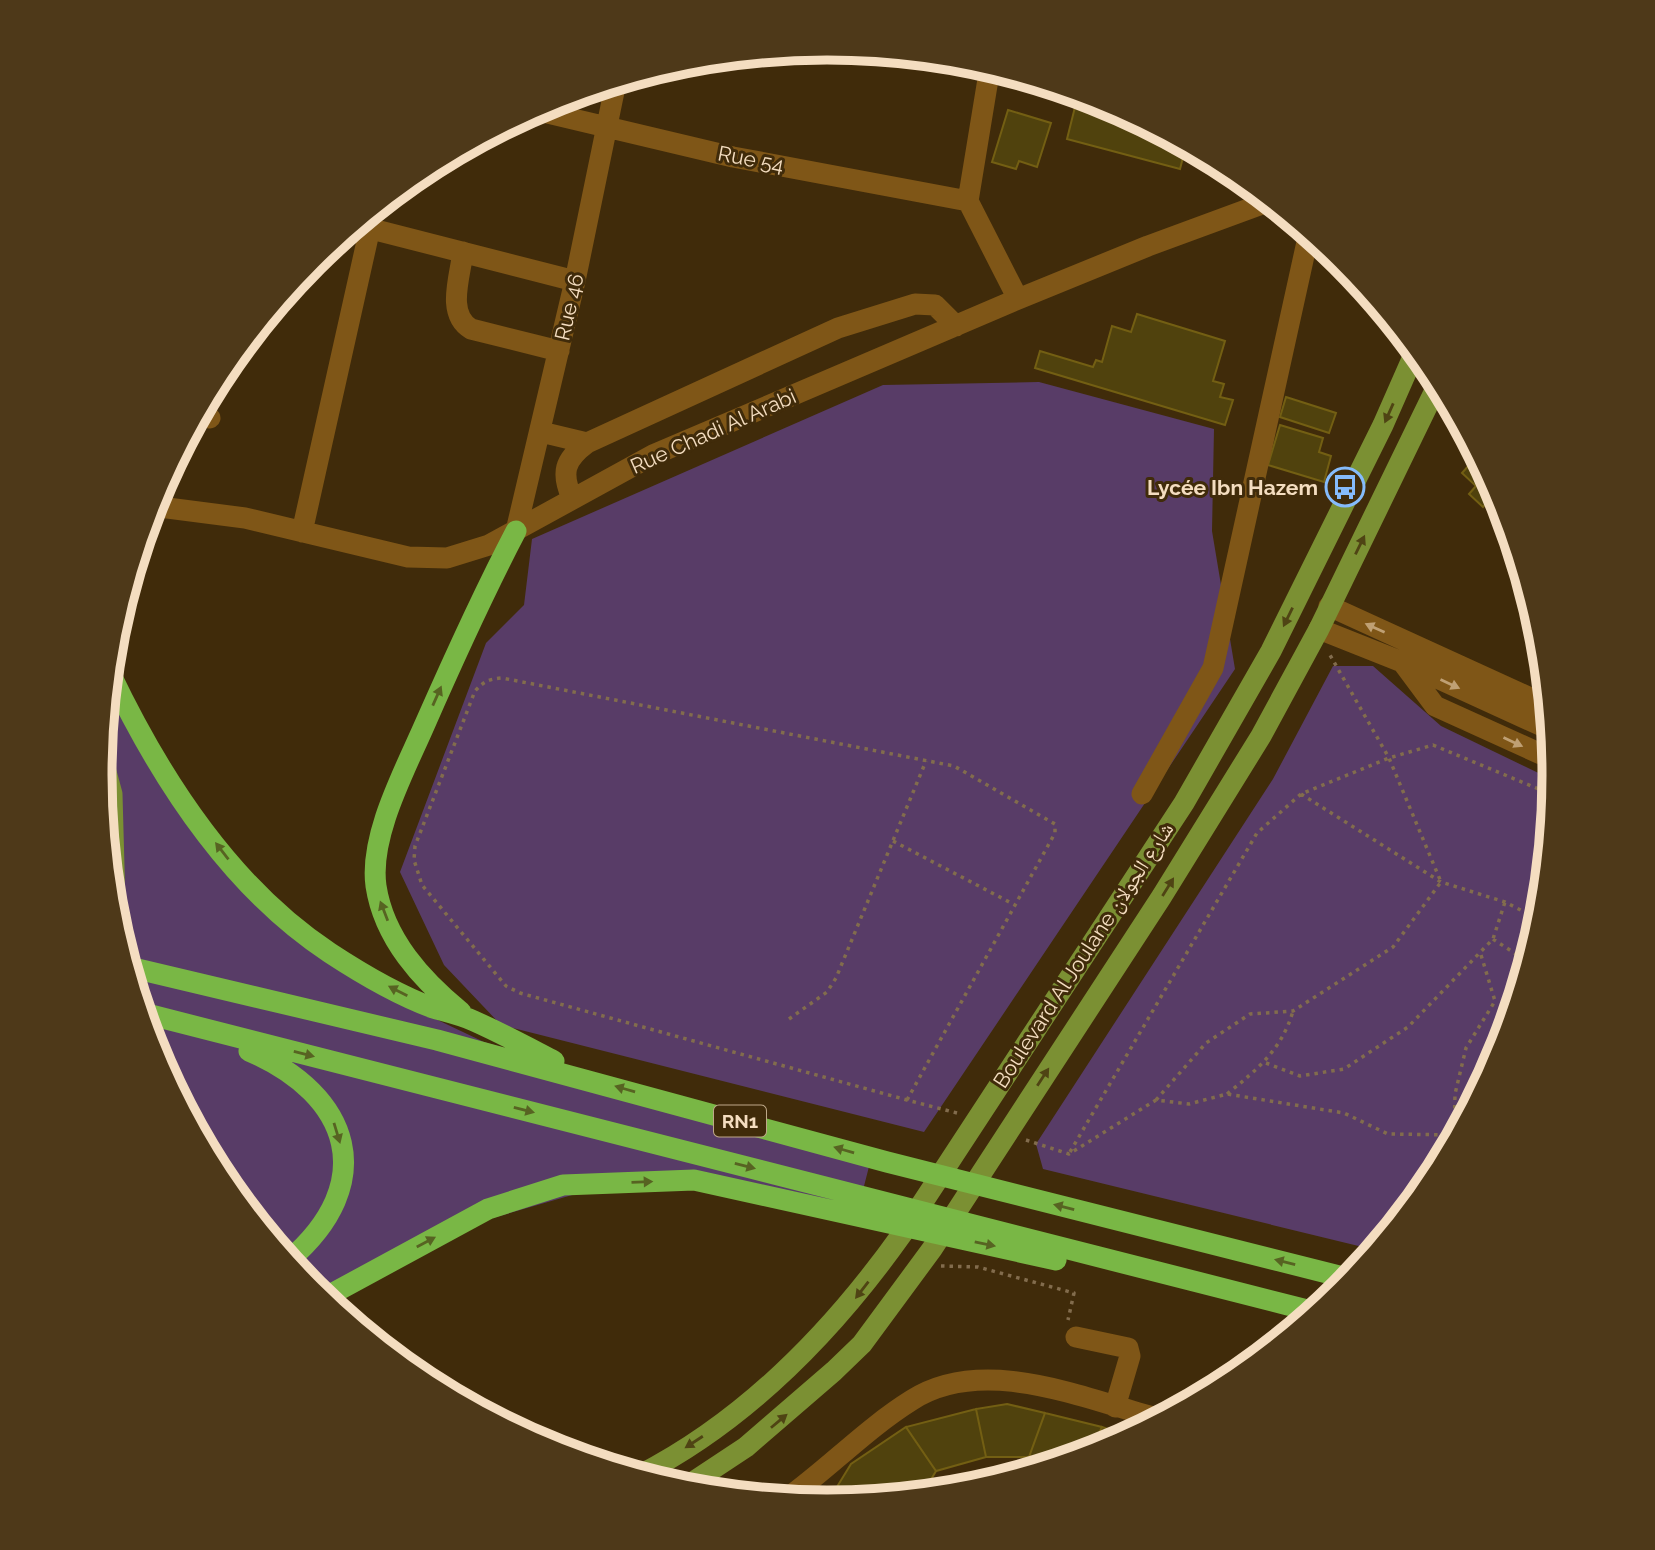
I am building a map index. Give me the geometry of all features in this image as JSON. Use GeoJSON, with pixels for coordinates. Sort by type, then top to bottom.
{"type":"FeatureCollection","features":[{"type":"Feature","properties":{"kind":"highway"},"geometry":{"type":"LineString","coordinates":[[471,1019],[432,988],[405,954],[383,908],[375,869],[383,827],[417,744],[476,608],[516,531]]}},
{"type":"Feature","properties":{"kind":"highway"},"geometry":{"type":"LineString","coordinates":[[118,687],[150,750],[189,808],[233,866],[271,906],[330,953],[368,975],[432,1007],[471,1019],[594,1080]]}},
{"type":"Feature","properties":{"kind":"highway","name":"RN1"},"geometry":{"type":"LineString","coordinates":[[139,969],[594,1080],[887,1162],[1338,1276]]}},
{"type":"Feature","properties":{"kind":"highway","name":"RN1"},"geometry":{"type":"LineString","coordinates":[[154,1016],[1303,1309]]}},
{"type":"Feature","properties":{"kind":"highway"},"geometry":{"type":"LineString","coordinates":[[190,1025],[279,1064],[303,1081],[330,1112],[342,1147],[338,1197],[324,1226],[296,1254]]}},
{"type":"Feature","properties":{"kind":"highway"},"geometry":{"type":"LineString","coordinates":[[334,1292],[488,1209],[563,1185],[694,1180],[1121,1274],[1190,1282]]}},
{"type":"Feature","properties":{"kind":"highway"},"geometry":{"type":"LineString","coordinates":[[328,1287],[389,1262]]}},
{"type":"Feature","properties":{"kind":"main road","name":"Boulevard Al Joulane شارع الجولان"},"geometry":{"type":"LineString","coordinates":[[651,1468],[706,1434],[794,1362],[860,1293],[902,1234],[1184,803],[1271,651],[1383,425],[1411,361]]}},
{"type":"Feature","properties":{"kind":"main road","name":"Boulevard Al Joulane شارع الجولان"},"geometry":{"type":"LineString","coordinates":[[698,1479],[746,1447],[834,1371],[862,1344],[935,1258],[1015,1137],[1261,736],[1315,636],[1433,394]]}},
{"type":"Feature","properties":{"kind":"street"},"geometry":{"type":"LineString","coordinates":[[988,78],[968,201],[1018,299]]}},
{"type":"Feature","properties":{"kind":"street","name":"Rue 46"},"geometry":{"type":"LineString","coordinates":[[516,531],[575,281],[614,92]]}},
{"type":"Feature","properties":{"kind":"street","name":"Rue 54"},"geometry":{"type":"LineString","coordinates":[[553,114],[733,157],[968,201]]}},
{"type":"Feature","properties":{"kind":"street","name":"Rue Chadi Al Arabi"},"geometry":{"type":"LineString","coordinates":[[164,507],[216,512],[426,559],[467,554],[516,531],[653,455],[1018,299],[1259,204]]}},
{"type":"Feature","properties":{"kind":"street"},"geometry":{"type":"LineString","coordinates":[[367,228],[575,281]]}},
{"type":"Feature","properties":{"kind":"street"},"geometry":{"type":"LineString","coordinates":[[302,532],[362,232]]}},
{"type":"Feature","properties":{"kind":"street"},"geometry":{"type":"LineString","coordinates":[[1142,794],[1213,668],[1307,244]]}},
{"type":"Feature","properties":{"kind":"street"},"geometry":{"type":"LineString","coordinates":[[463,252],[456,307],[462,323],[471,329],[559,351]]}},
{"type":"Feature","properties":{"kind":"street"},"geometry":{"type":"LineString","coordinates":[[572,498],[564,479],[566,464],[573,453],[587,443],[838,328],[915,304],[935,305],[956,326]]}},
{"type":"Feature","properties":{"kind":"street"},"geometry":{"type":"LineString","coordinates":[[541,432],[587,443]]}},
{"type":"Feature","properties":{"kind":"street"},"geometry":{"type":"LineString","coordinates":[[1329,606],[1539,702]]}},
{"type":"Feature","properties":{"kind":"street"},"geometry":{"type":"LineString","coordinates":[[1315,636],[1402,662],[1541,725]]}},
{"type":"Feature","properties":{"kind":"street"},"geometry":{"type":"LineString","coordinates":[[1402,662],[1435,706],[1542,755]]}},
{"type":"Feature","properties":{"kind":"street"},"geometry":{"type":"LineString","coordinates":[[1076,1337],[1128,1348],[1130,1356],[1115,1407]]}},
{"type":"Feature","properties":{"kind":"street"},"geometry":{"type":"LineString","coordinates":[[807,1490],[912,1399],[948,1385],[974,1380],[1007,1380],[1147,1415]]}},
{"type":"Feature","properties":{"kind":"path"},"geometry":{"type":"LineString","coordinates":[[1315,636],[1333,657],[1389,758],[1441,882]]}},
{"type":"Feature","properties":{"kind":"path"},"geometry":{"type":"LineString","coordinates":[[906,1100],[1055,833],[1055,824],[954,766],[502,678],[489,679],[475,691],[415,846],[414,860],[422,884],[506,986],[520,993],[906,1100],[954,1112]]}},
{"type":"Feature","properties":{"kind":"path"},"geometry":{"type":"LineString","coordinates":[[1069,1154],[1256,834],[1301,794],[1389,758],[1433,745],[1542,791]]}},
{"type":"Feature","properties":{"kind":"path"},"geometry":{"type":"LineString","coordinates":[[789,1020],[827,992],[836,978],[926,761]]}},
{"type":"Feature","properties":{"kind":"path"},"geometry":{"type":"LineString","coordinates":[[1301,794],[1441,882],[1505,902],[1529,914]]}},
{"type":"Feature","properties":{"kind":"path"},"geometry":{"type":"LineString","coordinates":[[892,841],[1015,905]]}},
{"type":"Feature","properties":{"kind":"path"},"geometry":{"type":"LineString","coordinates":[[1015,1137],[1069,1154],[1156,1100],[1206,1043],[1250,1014],[1293,1011],[1393,947],[1441,882]]}},
{"type":"Feature","properties":{"kind":"path"},"geometry":{"type":"LineString","coordinates":[[1266,1063],[1300,1076],[1343,1069],[1408,1027],[1493,939],[1505,902]]}},
{"type":"Feature","properties":{"kind":"path"},"geometry":{"type":"LineString","coordinates":[[1493,939],[1520,957]]}},
{"type":"Feature","properties":{"kind":"path"},"geometry":{"type":"LineString","coordinates":[[1455,1118],[1455,1094],[1466,1048],[1495,1001],[1481,954]]}},
{"type":"Feature","properties":{"kind":"path"},"geometry":{"type":"LineString","coordinates":[[1156,1100],[1189,1104],[1227,1094],[1266,1063],[1287,1032],[1293,1011]]}},
{"type":"Feature","properties":{"kind":"path"},"geometry":{"type":"LineString","coordinates":[[1227,1094],[1344,1114],[1388,1134],[1446,1134]]}},
{"type":"Feature","properties":{"kind":"path"},"geometry":{"type":"LineString","coordinates":[[935,1258],[1074,1293],[1066,1333],[1076,1337]]}},
{"type":"Feature","properties":{"kind":"shaded area"},"geometry":{"type":"Polygon","coordinates":[[[1039,382],[1214,429],[1212,531],[1235,669],[924,1132],[501,1025],[444,965],[400,872],[486,643],[524,605],[532,539],[883,385],[1039,382]]]}},
{"type":"Feature","properties":{"kind":"shaded area"},"geometry":{"type":"Polygon","coordinates":[[[1333,666],[1373,666],[1441,726],[1543,775],[1537,868],[1529,915],[1519,960],[1489,1049],[1447,1133],[1422,1173],[1365,1247],[1043,1169],[1036,1144],[1273,779],[1333,666]]]}},
{"type":"Feature","properties":{"kind":"shaded area"},"geometry":{"type":"Polygon","coordinates":[[[117,697],[180,808],[364,985],[484,1042],[872,1155],[855,1221],[638,1176],[479,1222],[338,1296],[290,1247],[233,1173],[208,1133],[166,1049],[136,960],[118,868],[114,822],[112,775],[117,697]]]}},
{"type":"Feature","properties":{"kind":"building"},"geometry":{"type":"Polygon","coordinates":[[[1076,104],[1144,133],[1184,154],[1180,169],[1067,139],[1076,104]]]}},
{"type":"Feature","properties":{"kind":"building"},"geometry":{"type":"Polygon","coordinates":[[[1008,110],[1051,123],[1037,167],[1019,161],[1016,169],[992,162],[1008,110]]]}},
{"type":"Feature","properties":{"kind":"building"},"geometry":{"type":"Polygon","coordinates":[[[1137,314],[1225,341],[1213,381],[1224,384],[1220,397],[1233,400],[1225,425],[1035,368],[1040,351],[1093,367],[1096,360],[1102,362],[1112,326],[1131,332],[1137,314]]]}},
{"type":"Feature","properties":{"kind":"building"},"geometry":{"type":"Polygon","coordinates":[[[1286,397],[1336,413],[1329,433],[1280,417],[1286,397]]]}},
{"type":"Feature","properties":{"kind":"building"},"geometry":{"type":"Polygon","coordinates":[[[1280,425],[1323,438],[1319,452],[1331,456],[1324,482],[1268,465],[1280,425]]]}},
{"type":"Feature","properties":{"kind":"building"},"geometry":{"type":"Polygon","coordinates":[[[1471,463],[1489,500],[1483,507],[1469,494],[1476,486],[1462,473],[1471,463]]]}},
{"type":"Feature","properties":{"kind":"building"},"geometry":{"type":"Polygon","coordinates":[[[1007,1404],[1045,1413],[1029,1457],[986,1457],[976,1409],[1007,1404]]]}},
{"type":"Feature","properties":{"kind":"building"},"geometry":{"type":"Polygon","coordinates":[[[976,1409],[986,1457],[936,1471],[906,1427],[976,1409]]]}},
{"type":"Feature","properties":{"kind":"building"},"geometry":{"type":"Polygon","coordinates":[[[1045,1413],[1102,1427],[1097,1438],[1035,1460],[1029,1457],[1045,1413]]]}},
{"type":"Feature","properties":{"kind":"building"},"geometry":{"type":"Polygon","coordinates":[[[906,1427],[936,1471],[929,1483],[835,1490],[851,1464],[906,1427]]]}},
{"type":"Feature","properties":{"kind":"building"},"geometry":{"type":"Polygon","coordinates":[[[1102,1427],[1113,1431],[1101,1436],[1097,1438],[1102,1427]]]}},
{"type":"Feature","properties":{"kind":"place","name":"Lycée Ibn Hazem"},"geometry":{"type":"Point","coordinates":[1345,487]}}]}
